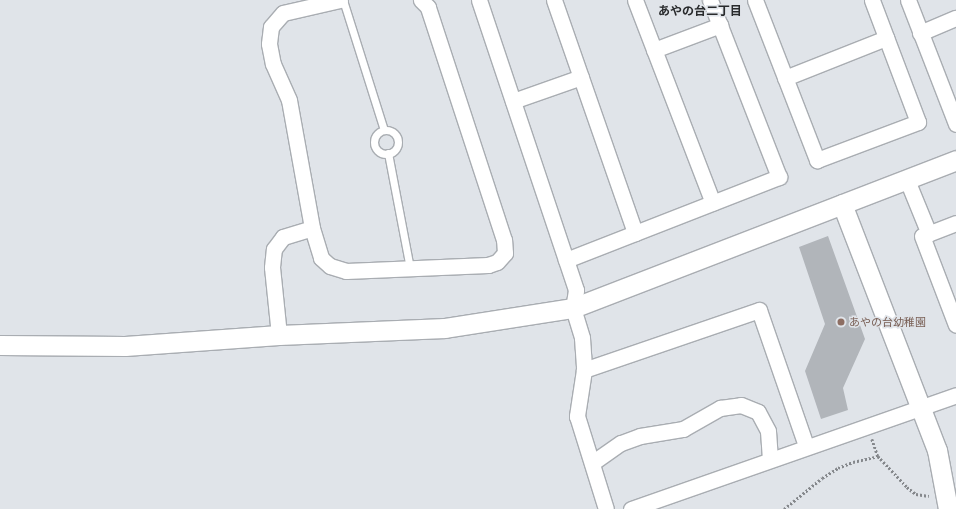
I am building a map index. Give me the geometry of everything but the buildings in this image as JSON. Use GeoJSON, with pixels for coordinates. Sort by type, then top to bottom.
{"type":"FeatureCollection","features":[{"type":"Feature","properties":{"kind":"street"},"geometry":{"type":"LineString","coordinates":[[341,0],[283,13],[271,27],[269,44],[273,64],[289,100],[312,228],[320,258],[330,266],[346,271],[488,265],[497,262],[505,253],[504,240],[430,15],[421,0]]}},
{"type":"Feature","properties":{"kind":"street"},"geometry":{"type":"LineString","coordinates":[[479,0],[576,290],[573,308],[582,338],[584,370],[578,416],[606,509]]}},
{"type":"Feature","properties":{"kind":"street"},"geometry":{"type":"LineString","coordinates":[[554,0],[634,233]]}},
{"type":"Feature","properties":{"kind":"street"},"geometry":{"type":"LineString","coordinates":[[635,0],[713,203]]}},
{"type":"Feature","properties":{"kind":"street"},"geometry":{"type":"LineString","coordinates":[[566,260],[779,177],[710,0]]}},
{"type":"Feature","properties":{"kind":"street"},"geometry":{"type":"LineString","coordinates":[[755,0],[817,160],[918,122],[872,0]]}},
{"type":"Feature","properties":{"kind":"street"},"geometry":{"type":"LineString","coordinates":[[908,0],[920,32],[952,98],[956,124]]}},
{"type":"Feature","properties":{"kind":"street"},"geometry":{"type":"LineString","coordinates":[[920,32],[956,18]]}},
{"type":"Feature","properties":{"kind":"street"},"geometry":{"type":"LineString","coordinates":[[654,50],[720,24]]}},
{"type":"Feature","properties":{"kind":"street"},"geometry":{"type":"LineString","coordinates":[[785,78],[886,38]]}},
{"type":"Feature","properties":{"kind":"street"},"geometry":{"type":"LineString","coordinates":[[513,101],[581,77]]}},
{"type":"Feature","properties":{"kind":"street"},"geometry":{"type":"LineString","coordinates":[[0,345],[125,346],[278,335],[445,328],[573,308],[956,160]]}},
{"type":"Feature","properties":{"kind":"street"},"geometry":{"type":"LineString","coordinates":[[907,180],[929,234]]}},
{"type":"Feature","properties":{"kind":"street"},"geometry":{"type":"LineString","coordinates":[[842,204],[937,450],[947,502]]}},
{"type":"Feature","properties":{"kind":"street"},"geometry":{"type":"LineString","coordinates":[[956,223],[922,236],[956,325]]}},
{"type":"Feature","properties":{"kind":"street"},"geometry":{"type":"LineString","coordinates":[[278,335],[272,267],[274,249],[283,237],[312,228]]}},
{"type":"Feature","properties":{"kind":"street"},"geometry":{"type":"LineString","coordinates":[[584,370],[759,310],[806,446]]}},
{"type":"Feature","properties":{"kind":"street"},"geometry":{"type":"LineString","coordinates":[[631,509],[770,458],[956,395]]}},
{"type":"Feature","properties":{"kind":"street"},"geometry":{"type":"LineString","coordinates":[[592,463],[616,447],[634,438],[683,429],[720,408],[741,404],[758,412],[768,431],[770,458]]}},
{"type":"Feature","properties":{"kind":"lane"},"geometry":{"type":"LineString","coordinates":[[341,0],[384,130]]}},
{"type":"Feature","properties":{"kind":"lane"},"geometry":{"type":"LineString","coordinates":[[384,130],[391,131],[397,140],[396,148],[388,153],[379,151],[374,145],[375,137],[384,130]]}},
{"type":"Feature","properties":{"kind":"lane"},"geometry":{"type":"LineString","coordinates":[[388,153],[410,268]]}},
{"type":"Feature","properties":{"kind":"path"},"geometry":{"type":"LineString","coordinates":[[784,509],[822,478],[838,468],[852,462],[878,456],[916,494],[947,502]]}},
{"type":"Feature","properties":{"kind":"place","name":"あやの台幼稚園"},"geometry":{"type":"Point","coordinates":[841,322]}},
{"type":"Feature","properties":{"kind":"district","name":"あやの台二丁目"},"geometry":{"type":"Point","coordinates":[700,11]}}]}
